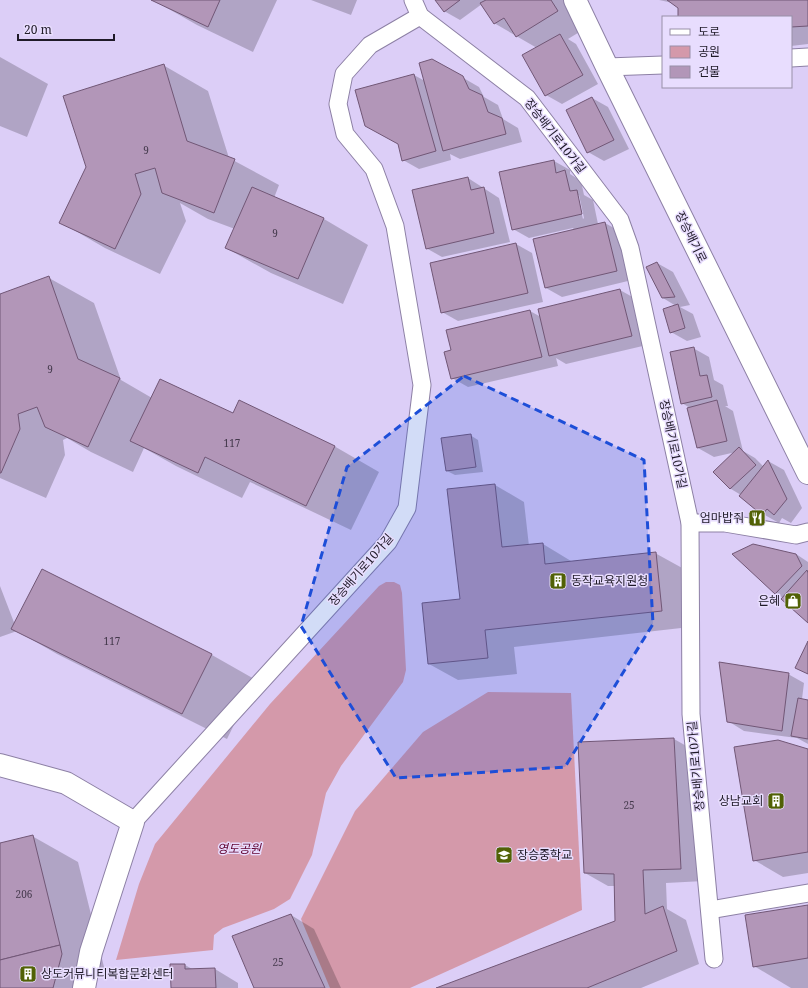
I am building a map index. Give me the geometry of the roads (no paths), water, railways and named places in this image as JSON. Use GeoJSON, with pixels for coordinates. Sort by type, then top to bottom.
{"type":"FeatureCollection","features":[{"type":"Feature","properties":{"kind":"main road","name":"장승배기로"},"geometry":{"type":"LineString","coordinates":[[575,0],[808,473]]}},
{"type":"Feature","properties":{"kind":"main road"},"geometry":{"type":"LineString","coordinates":[[0,765],[66,782],[133,822],[91,952],[84,988]]}},
{"type":"Feature","properties":{"kind":"lane","name":"장승배기로10가길"},"geometry":{"type":"LineString","coordinates":[[413,0],[420,16],[527,98],[620,220],[630,248],[690,523],[692,714],[714,959]]}},
{"type":"Feature","properties":{"kind":"lane","name":"장승배기로10가길"},"geometry":{"type":"LineString","coordinates":[[133,822],[388,542],[407,508],[422,385],[394,226],[374,169],[345,134],[338,104],[344,74],[370,45],[420,16]]}},
{"type":"Feature","properties":{"kind":"lane"},"geometry":{"type":"LineString","coordinates":[[792,58],[808,57]]}},
{"type":"Feature","properties":{"kind":"lane"},"geometry":{"type":"LineString","coordinates":[[607,67],[662,65]]}},
{"type":"Feature","properties":{"kind":"lane"},"geometry":{"type":"LineString","coordinates":[[690,523],[725,524],[796,535],[808,532]]}},
{"type":"Feature","properties":{"kind":"lane"},"geometry":{"type":"LineString","coordinates":[[710,910],[808,893]]}},
{"type":"Feature","properties":{"kind":"place","name":"엄마밥줘"},"geometry":{"type":"Point","coordinates":[757,518]}},
{"type":"Feature","properties":{"kind":"place","name":"동작교육지원청"},"geometry":{"type":"Point","coordinates":[558,581]}},
{"type":"Feature","properties":{"kind":"place","name":"은혜"},"geometry":{"type":"Point","coordinates":[793,601]}},
{"type":"Feature","properties":{"kind":"place","name":"상남교회"},"geometry":{"type":"Point","coordinates":[776,801]}},
{"type":"Feature","properties":{"kind":"place","name":"장승중학교"},"geometry":{"type":"Point","coordinates":[504,855]}},
{"type":"Feature","properties":{"kind":"place","name":"상도커뮤니티복합문화센터"},"geometry":{"type":"Point","coordinates":[28,974]}},
{"type":"Feature","properties":{"kind":"park label","name":"영도공원"},"geometry":{"type":"Point","coordinates":[239,849]}}]}
